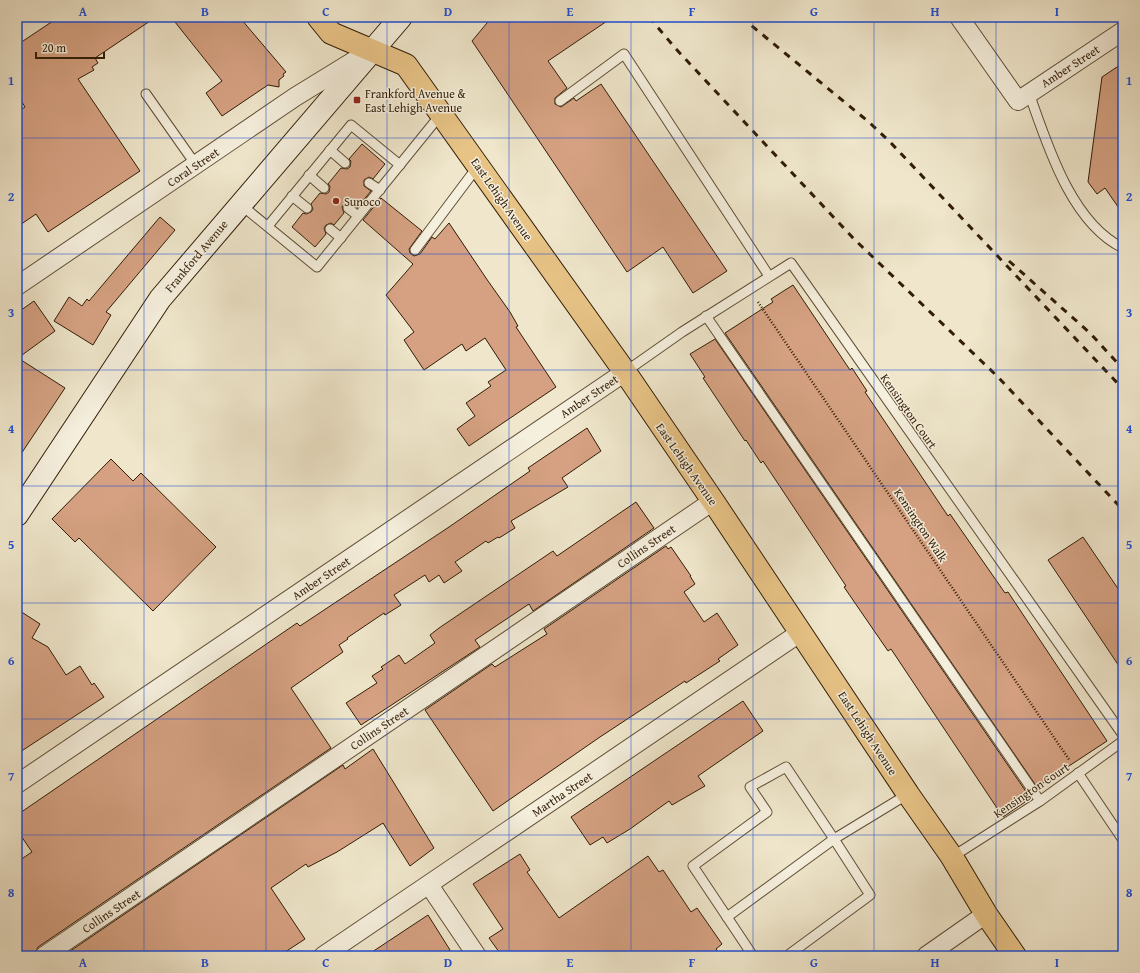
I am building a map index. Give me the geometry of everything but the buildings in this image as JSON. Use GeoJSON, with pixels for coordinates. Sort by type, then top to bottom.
{"type":"FeatureCollection","features":[{"type":"Feature","properties":{"kind":"main road","name":"East Lehigh Avenue"},"geometry":{"type":"LineString","coordinates":[[318,17],[331,33],[406,65],[625,372],[801,632],[908,794],[952,857],[986,914],[1015,956]]}},
{"type":"Feature","properties":{"kind":"main road","name":"Frankford Avenue"},"geometry":{"type":"LineString","coordinates":[[17,515],[160,299],[371,50],[401,17]]}},
{"type":"Feature","properties":{"kind":"street"},"geometry":{"type":"LineString","coordinates":[[960,17],[1024,97]]}},
{"type":"Feature","properties":{"kind":"street","name":"Amber Street"},"geometry":{"type":"LineString","coordinates":[[1024,97],[1123,31]]}},
{"type":"Feature","properties":{"kind":"street","name":"Coral Street"},"geometry":{"type":"LineString","coordinates":[[17,286],[295,97],[371,50]]}},
{"type":"Feature","properties":{"kind":"street","name":"Amber Street"},"geometry":{"type":"LineString","coordinates":[[17,784],[625,372]]}},
{"type":"Feature","properties":{"kind":"street","name":"Collins Street"},"geometry":{"type":"LineString","coordinates":[[44,956],[713,501]]}},
{"type":"Feature","properties":{"kind":"street","name":"Martha Street"},"geometry":{"type":"LineString","coordinates":[[323,956],[801,632]]}},
{"type":"Feature","properties":{"kind":"street"},"geometry":{"type":"LineString","coordinates":[[429,885],[477,956]]}},
{"type":"Feature","properties":{"kind":"street"},"geometry":{"type":"LineString","coordinates":[[926,956],[986,914]]}},
{"type":"Feature","properties":{"kind":"lane"},"geometry":{"type":"LineString","coordinates":[[560,101],[624,54],[769,276]]}},
{"type":"Feature","properties":{"kind":"lane"},"geometry":{"type":"LineString","coordinates":[[146,94],[196,165]]}},
{"type":"Feature","properties":{"kind":"lane"},"geometry":{"type":"LineString","coordinates":[[1024,97],[1047,144],[1062,180],[1083,213],[1112,242],[1123,248]]}},
{"type":"Feature","properties":{"kind":"lane"},"geometry":{"type":"LineString","coordinates":[[240,204],[317,267],[441,114]]}},
{"type":"Feature","properties":{"kind":"lane"},"geometry":{"type":"LineString","coordinates":[[268,226],[351,125],[400,165]]}},
{"type":"Feature","properties":{"kind":"lane"},"geometry":{"type":"LineString","coordinates":[[330,150],[345,163]]}},
{"type":"Feature","properties":{"kind":"lane"},"geometry":{"type":"LineString","coordinates":[[415,250],[479,166]]}},
{"type":"Feature","properties":{"kind":"lane"},"geometry":{"type":"LineString","coordinates":[[309,176],[324,188]]}},
{"type":"Feature","properties":{"kind":"lane"},"geometry":{"type":"LineString","coordinates":[[369,183],[380,190]]}},
{"type":"Feature","properties":{"kind":"lane"},"geometry":{"type":"LineString","coordinates":[[292,196],[307,208]]}},
{"type":"Feature","properties":{"kind":"lane"},"geometry":{"type":"LineString","coordinates":[[348,208],[358,216]]}},
{"type":"Feature","properties":{"kind":"lane"},"geometry":{"type":"LineString","coordinates":[[330,229],[340,238]]}},
{"type":"Feature","properties":{"kind":"lane","name":"Kensington Court"},"geometry":{"type":"LineString","coordinates":[[625,372],[706,316],[791,263],[1123,735]]}},
{"type":"Feature","properties":{"kind":"lane"},"geometry":{"type":"LineString","coordinates":[[706,316],[1040,801]]}},
{"type":"Feature","properties":{"kind":"lane","name":"Kensington Court"},"geometry":{"type":"LineString","coordinates":[[952,857],[1040,801],[1123,741]]}},
{"type":"Feature","properties":{"kind":"lane"},"geometry":{"type":"LineString","coordinates":[[753,956],[693,866],[767,812],[750,788],[786,767],[870,895],[787,956]]}},
{"type":"Feature","properties":{"kind":"lane"},"geometry":{"type":"LineString","coordinates":[[1078,773],[1123,840]]}},
{"type":"Feature","properties":{"kind":"lane"},"geometry":{"type":"LineString","coordinates":[[727,918],[834,839],[908,794]]}},
{"type":"Feature","properties":{"kind":"path","name":"Kensington Walk"},"geometry":{"type":"LineString","coordinates":[[749,288],[1078,773]]}},
{"type":"Feature","properties":{"kind":"railway"},"geometry":{"type":"LineString","coordinates":[[649,17],[676,49],[854,239],[998,377],[1123,510]]}},
{"type":"Feature","properties":{"kind":"railway"},"geometry":{"type":"LineString","coordinates":[[741,17],[870,123],[891,143],[1123,389]]}},
{"type":"Feature","properties":{"kind":"railway"},"geometry":{"type":"LineString","coordinates":[[1009,261],[1090,333],[1123,369]]}},
{"type":"Feature","properties":{"kind":"place","name":"Frankford Avenue & East Lehigh Avenue"},"geometry":{"type":"Point","coordinates":[357,100]}},
{"type":"Feature","properties":{"kind":"place","name":"Sunoco"},"geometry":{"type":"Point","coordinates":[336,201]}}]}
